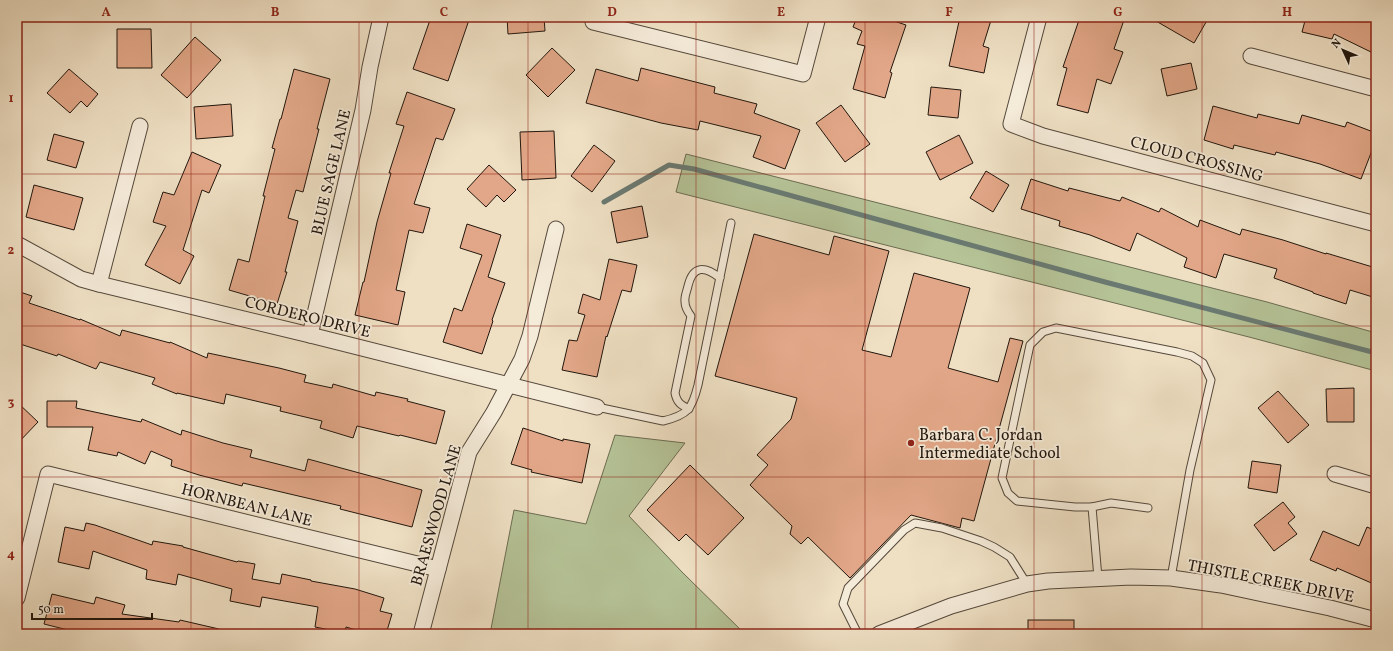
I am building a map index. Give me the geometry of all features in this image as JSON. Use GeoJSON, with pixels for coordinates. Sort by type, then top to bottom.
{"type":"FeatureCollection","features":[{"type":"Feature","properties":{"kind":"street","name":"BLUE SAGE LANE"},"geometry":{"type":"LineString","coordinates":[[310,335],[363,110],[370,67],[381,17]]}},
{"type":"Feature","properties":{"kind":"street"},"geometry":{"type":"LineString","coordinates":[[593,19],[803,74],[818,17]]}},
{"type":"Feature","properties":{"kind":"street","name":"CLOUD CROSSING"},"geometry":{"type":"LineString","coordinates":[[1039,17],[1010,124],[1043,136],[1376,224]]}},
{"type":"Feature","properties":{"kind":"street"},"geometry":{"type":"LineString","coordinates":[[1250,56],[1376,89]]}},
{"type":"Feature","properties":{"kind":"street"},"geometry":{"type":"LineString","coordinates":[[99,284],[140,126]]}},
{"type":"Feature","properties":{"kind":"street","name":"BRAESWOOD LANE"},"geometry":{"type":"LineString","coordinates":[[421,634],[469,452],[494,412],[522,359],[530,336],[556,229]]}},
{"type":"Feature","properties":{"kind":"street","name":"CORDERO DRIVE"},"geometry":{"type":"LineString","coordinates":[[17,244],[81,279],[597,406]]}},
{"type":"Feature","properties":{"kind":"street","name":"HORNBEAN LANE"},"geometry":{"type":"LineString","coordinates":[[17,598],[48,474],[438,569]]}},
{"type":"Feature","properties":{"kind":"street"},"geometry":{"type":"LineString","coordinates":[[1335,474],[1376,486]]}},
{"type":"Feature","properties":{"kind":"street","name":"THISTLE CREEK DRIVE"},"geometry":{"type":"LineString","coordinates":[[879,634],[951,606],[1027,584],[1048,581],[1132,577],[1171,578],[1221,585],[1330,608],[1376,620]]}},
{"type":"Feature","properties":{"kind":"lane"},"geometry":{"type":"LineString","coordinates":[[597,406],[663,421],[674,418],[689,409],[694,402],[698,385],[730,223]]}},
{"type":"Feature","properties":{"kind":"lane"},"geometry":{"type":"LineString","coordinates":[[689,409],[678,404],[676,400],[676,393],[691,316],[684,301],[693,272],[699,269],[706,270],[712,272],[720,278]]}},
{"type":"Feature","properties":{"kind":"lane"},"geometry":{"type":"LineString","coordinates":[[1148,508],[1111,503],[1092,507],[1075,507],[1017,501],[1008,493],[1002,478],[1030,345],[1043,332],[1056,328],[1177,352],[1192,356],[1203,363],[1211,380],[1190,470],[1171,578]]}},
{"type":"Feature","properties":{"kind":"lane"},"geometry":{"type":"LineString","coordinates":[[1092,507],[1098,578]]}},
{"type":"Feature","properties":{"kind":"lane"},"geometry":{"type":"LineString","coordinates":[[858,634],[843,604],[848,588],[904,530],[915,523],[942,528],[981,540],[994,547],[1010,557],[1027,584]]}},
{"type":"Feature","properties":{"kind":"green space"},"geometry":{"type":"Polygon","coordinates":[[[686,154],[1267,302],[1376,333],[1376,371],[1249,337],[676,192],[686,154]]]}},
{"type":"Feature","properties":{"kind":"green space"},"geometry":{"type":"Polygon","coordinates":[[[615,435],[685,443],[629,516],[682,572],[745,634],[490,634],[514,510],[586,524],[615,435]]]}},
{"type":"Feature","properties":{"kind":"building"},"geometry":{"type":"Polygon","coordinates":[[[431,17],[470,17],[448,81],[413,69],[431,17]]]}},
{"type":"Feature","properties":{"kind":"building"},"geometry":{"type":"Polygon","coordinates":[[[507,17],[544,17],[545,31],[508,34],[507,17]]]}},
{"type":"Feature","properties":{"kind":"building"},"geometry":{"type":"Polygon","coordinates":[[[857,17],[882,17],[906,25],[890,72],[892,73],[885,98],[853,89],[865,46],[857,44],[862,31],[853,27],[857,17]]]}},
{"type":"Feature","properties":{"kind":"building"},"geometry":{"type":"Polygon","coordinates":[[[960,17],[992,17],[983,46],[989,48],[984,73],[949,66],[960,17]]]}},
{"type":"Feature","properties":{"kind":"building"},"geometry":{"type":"Polygon","coordinates":[[[1080,17],[1125,17],[1114,49],[1123,52],[1111,84],[1097,79],[1088,113],[1057,105],[1067,68],[1063,67],[1080,17]]]}},
{"type":"Feature","properties":{"kind":"building"},"geometry":{"type":"Polygon","coordinates":[[[1149,17],[1209,17],[1194,43],[1149,17]]]}},
{"type":"Feature","properties":{"kind":"building"},"geometry":{"type":"Polygon","coordinates":[[[1306,17],[1376,17],[1376,42],[1371,52],[1334,34],[1332,39],[1302,32],[1306,17]]]}},
{"type":"Feature","properties":{"kind":"building"},"geometry":{"type":"Polygon","coordinates":[[[117,29],[151,29],[152,68],[117,68],[117,29]]]}},
{"type":"Feature","properties":{"kind":"building"},"geometry":{"type":"Polygon","coordinates":[[[195,37],[221,60],[187,98],[161,75],[195,37]]]}},
{"type":"Feature","properties":{"kind":"building"},"geometry":{"type":"Polygon","coordinates":[[[552,48],[575,70],[548,97],[526,75],[552,48]]]}},
{"type":"Feature","properties":{"kind":"building"},"geometry":{"type":"Polygon","coordinates":[[[1191,63],[1197,89],[1167,96],[1161,69],[1191,63]]]}},
{"type":"Feature","properties":{"kind":"building"},"geometry":{"type":"Polygon","coordinates":[[[641,68],[715,87],[714,93],[757,104],[754,113],[800,130],[785,169],[753,157],[761,136],[700,121],[698,130],[661,123],[586,103],[596,69],[638,81],[641,68]]]}},
{"type":"Feature","properties":{"kind":"building"},"geometry":{"type":"Polygon","coordinates":[[[69,69],[98,94],[87,107],[81,101],[70,113],[47,93],[69,69]]]}},
{"type":"Feature","properties":{"kind":"building"},"geometry":{"type":"Polygon","coordinates":[[[294,69],[330,79],[303,192],[296,190],[288,218],[298,221],[285,272],[287,272],[277,304],[229,290],[238,259],[249,262],[275,149],[272,148],[294,69]]]}},
{"type":"Feature","properties":{"kind":"building"},"geometry":{"type":"Polygon","coordinates":[[[931,87],[961,90],[958,118],[928,115],[931,87]]]}},
{"type":"Feature","properties":{"kind":"building"},"geometry":{"type":"Polygon","coordinates":[[[407,92],[455,109],[443,140],[436,138],[414,204],[430,208],[423,233],[409,230],[396,290],[405,292],[398,325],[355,315],[377,222],[391,173],[389,173],[404,126],[396,124],[407,92]]]}},
{"type":"Feature","properties":{"kind":"building"},"geometry":{"type":"Polygon","coordinates":[[[231,104],[233,136],[196,139],[194,107],[231,104]]]}},
{"type":"Feature","properties":{"kind":"building"},"geometry":{"type":"Polygon","coordinates":[[[841,105],[870,144],[845,162],[816,123],[841,105]]]}},
{"type":"Feature","properties":{"kind":"building"},"geometry":{"type":"Polygon","coordinates":[[[1213,106],[1257,118],[1258,114],[1299,124],[1302,115],[1345,127],[1347,122],[1376,133],[1376,140],[1361,179],[1320,164],[1276,152],[1275,155],[1234,145],[1233,149],[1204,140],[1213,106]]]}},
{"type":"Feature","properties":{"kind":"building"},"geometry":{"type":"Polygon","coordinates":[[[554,131],[556,178],[522,180],[520,132],[554,131]]]}},
{"type":"Feature","properties":{"kind":"building"},"geometry":{"type":"Polygon","coordinates":[[[54,134],[84,142],[76,168],[47,160],[54,134]]]}},
{"type":"Feature","properties":{"kind":"building"},"geometry":{"type":"Polygon","coordinates":[[[959,135],[973,163],[940,180],[926,152],[959,135]]]}},
{"type":"Feature","properties":{"kind":"building"},"geometry":{"type":"Polygon","coordinates":[[[594,145],[615,161],[592,192],[571,176],[594,145]]]}},
{"type":"Feature","properties":{"kind":"building"},"geometry":{"type":"Polygon","coordinates":[[[192,152],[221,165],[209,193],[202,190],[183,250],[194,256],[180,284],[145,265],[166,226],[153,222],[163,192],[174,195],[192,152]]]}},
{"type":"Feature","properties":{"kind":"building"},"geometry":{"type":"Polygon","coordinates":[[[489,165],[516,190],[504,202],[497,195],[486,207],[467,189],[489,165]]]}},
{"type":"Feature","properties":{"kind":"building"},"geometry":{"type":"Polygon","coordinates":[[[986,171],[1009,185],[993,212],[970,198],[986,171]]]}},
{"type":"Feature","properties":{"kind":"building"},"geometry":{"type":"Polygon","coordinates":[[[1031,179],[1068,191],[1069,188],[1120,201],[1122,197],[1159,212],[1161,208],[1198,227],[1200,220],[1240,235],[1242,229],[1376,268],[1376,298],[1350,290],[1346,304],[1274,278],[1277,269],[1224,254],[1216,278],[1184,267],[1187,258],[1137,233],[1130,251],[1090,235],[1059,226],[1060,221],[1021,209],[1031,179]]]}},
{"type":"Feature","properties":{"kind":"building"},"geometry":{"type":"Polygon","coordinates":[[[34,185],[83,198],[74,230],[26,217],[34,185]]]}},
{"type":"Feature","properties":{"kind":"building"},"geometry":{"type":"Polygon","coordinates":[[[642,206],[648,237],[617,243],[611,212],[642,206]]]}},
{"type":"Feature","properties":{"kind":"building"},"geometry":{"type":"Polygon","coordinates":[[[467,224],[501,235],[488,277],[505,283],[482,354],[443,342],[454,308],[462,311],[482,255],[460,248],[467,224]]]}},
{"type":"Feature","properties":{"kind":"building"},"geometry":{"type":"Polygon","coordinates":[[[754,234],[829,255],[834,236],[889,251],[862,350],[891,357],[914,273],[970,288],[948,368],[998,382],[1010,338],[1023,341],[974,521],[962,518],[960,528],[911,515],[850,578],[808,537],[801,544],[790,534],[792,526],[750,485],[768,465],[757,455],[791,419],[797,398],[715,376],[754,234]]]}},
{"type":"Feature","properties":{"kind":"building"},"geometry":{"type":"Polygon","coordinates":[[[609,259],[637,265],[631,292],[622,290],[607,337],[606,336],[597,377],[562,370],[569,340],[577,341],[585,315],[578,313],[583,294],[600,300],[609,259]]]}},
{"type":"Feature","properties":{"kind":"building"},"geometry":{"type":"Polygon","coordinates":[[[17,291],[32,296],[29,303],[80,319],[120,336],[122,330],[170,342],[207,358],[208,353],[279,368],[306,375],[304,382],[332,388],[333,384],[375,396],[376,392],[408,399],[407,401],[445,411],[436,444],[357,426],[353,438],[320,428],[322,421],[280,411],[281,407],[226,394],[224,404],[177,394],[152,384],[155,378],[100,362],[96,369],[58,354],[57,356],[17,343],[17,291]]]}},
{"type":"Feature","properties":{"kind":"building"},"geometry":{"type":"Polygon","coordinates":[[[1354,388],[1354,422],[1327,422],[1326,389],[1354,388]]]}},
{"type":"Feature","properties":{"kind":"building"},"geometry":{"type":"Polygon","coordinates":[[[1278,391],[1309,425],[1288,443],[1258,408],[1278,391]]]}},
{"type":"Feature","properties":{"kind":"building"},"geometry":{"type":"Polygon","coordinates":[[[47,401],[77,401],[76,408],[141,422],[142,419],[181,435],[182,430],[223,443],[252,450],[250,457],[305,471],[308,459],[422,490],[412,527],[340,509],[341,506],[243,483],[242,486],[199,475],[171,466],[172,460],[151,451],[145,464],[118,452],[117,456],[88,450],[93,427],[47,427],[47,401]]]}},
{"type":"Feature","properties":{"kind":"building"},"geometry":{"type":"Polygon","coordinates":[[[17,402],[38,422],[17,444],[17,402]]]}},
{"type":"Feature","properties":{"kind":"building"},"geometry":{"type":"Polygon","coordinates":[[[523,428],[563,441],[563,439],[590,444],[582,483],[531,472],[532,470],[511,464],[523,428]]]}},
{"type":"Feature","properties":{"kind":"building"},"geometry":{"type":"Polygon","coordinates":[[[1252,461],[1281,465],[1277,493],[1248,488],[1252,461]]]}},
{"type":"Feature","properties":{"kind":"building"},"geometry":{"type":"Polygon","coordinates":[[[690,465],[744,518],[708,555],[686,534],[679,541],[647,510],[690,465]]]}},
{"type":"Feature","properties":{"kind":"building"},"geometry":{"type":"Polygon","coordinates":[[[1283,502],[1295,517],[1288,523],[1297,534],[1274,551],[1254,525],[1283,502]]]}},
{"type":"Feature","properties":{"kind":"building"},"geometry":{"type":"Polygon","coordinates":[[[86,523],[152,545],[153,541],[183,546],[237,562],[255,564],[252,579],[280,584],[282,574],[355,589],[384,598],[380,611],[392,614],[386,634],[369,634],[346,627],[345,633],[315,627],[318,607],[262,597],[260,607],[230,601],[232,589],[178,574],[176,585],[146,579],[147,570],[93,551],[89,569],[58,562],[65,527],[84,531],[86,523]]]}},
{"type":"Feature","properties":{"kind":"building"},"geometry":{"type":"Polygon","coordinates":[[[1367,527],[1376,531],[1376,585],[1337,568],[1336,571],[1310,560],[1323,531],[1359,546],[1367,527]]]}},
{"type":"Feature","properties":{"kind":"building"},"geometry":{"type":"Polygon","coordinates":[[[52,594],[94,604],[96,597],[125,605],[122,614],[179,622],[180,620],[219,629],[218,634],[84,634],[44,624],[52,594]]]}},
{"type":"Feature","properties":{"kind":"building"},"geometry":{"type":"Polygon","coordinates":[[[1028,620],[1074,620],[1074,634],[1028,634],[1028,620]]]}},
{"type":"Feature","properties":{"kind":"waterway"},"geometry":{"type":"LineString","coordinates":[[604,202],[669,165],[694,169],[1105,282],[1376,353]]}},
{"type":"Feature","properties":{"kind":"place","name":"Barbara C. Jordan Intermediate School"},"geometry":{"type":"Point","coordinates":[911,443]}}]}
